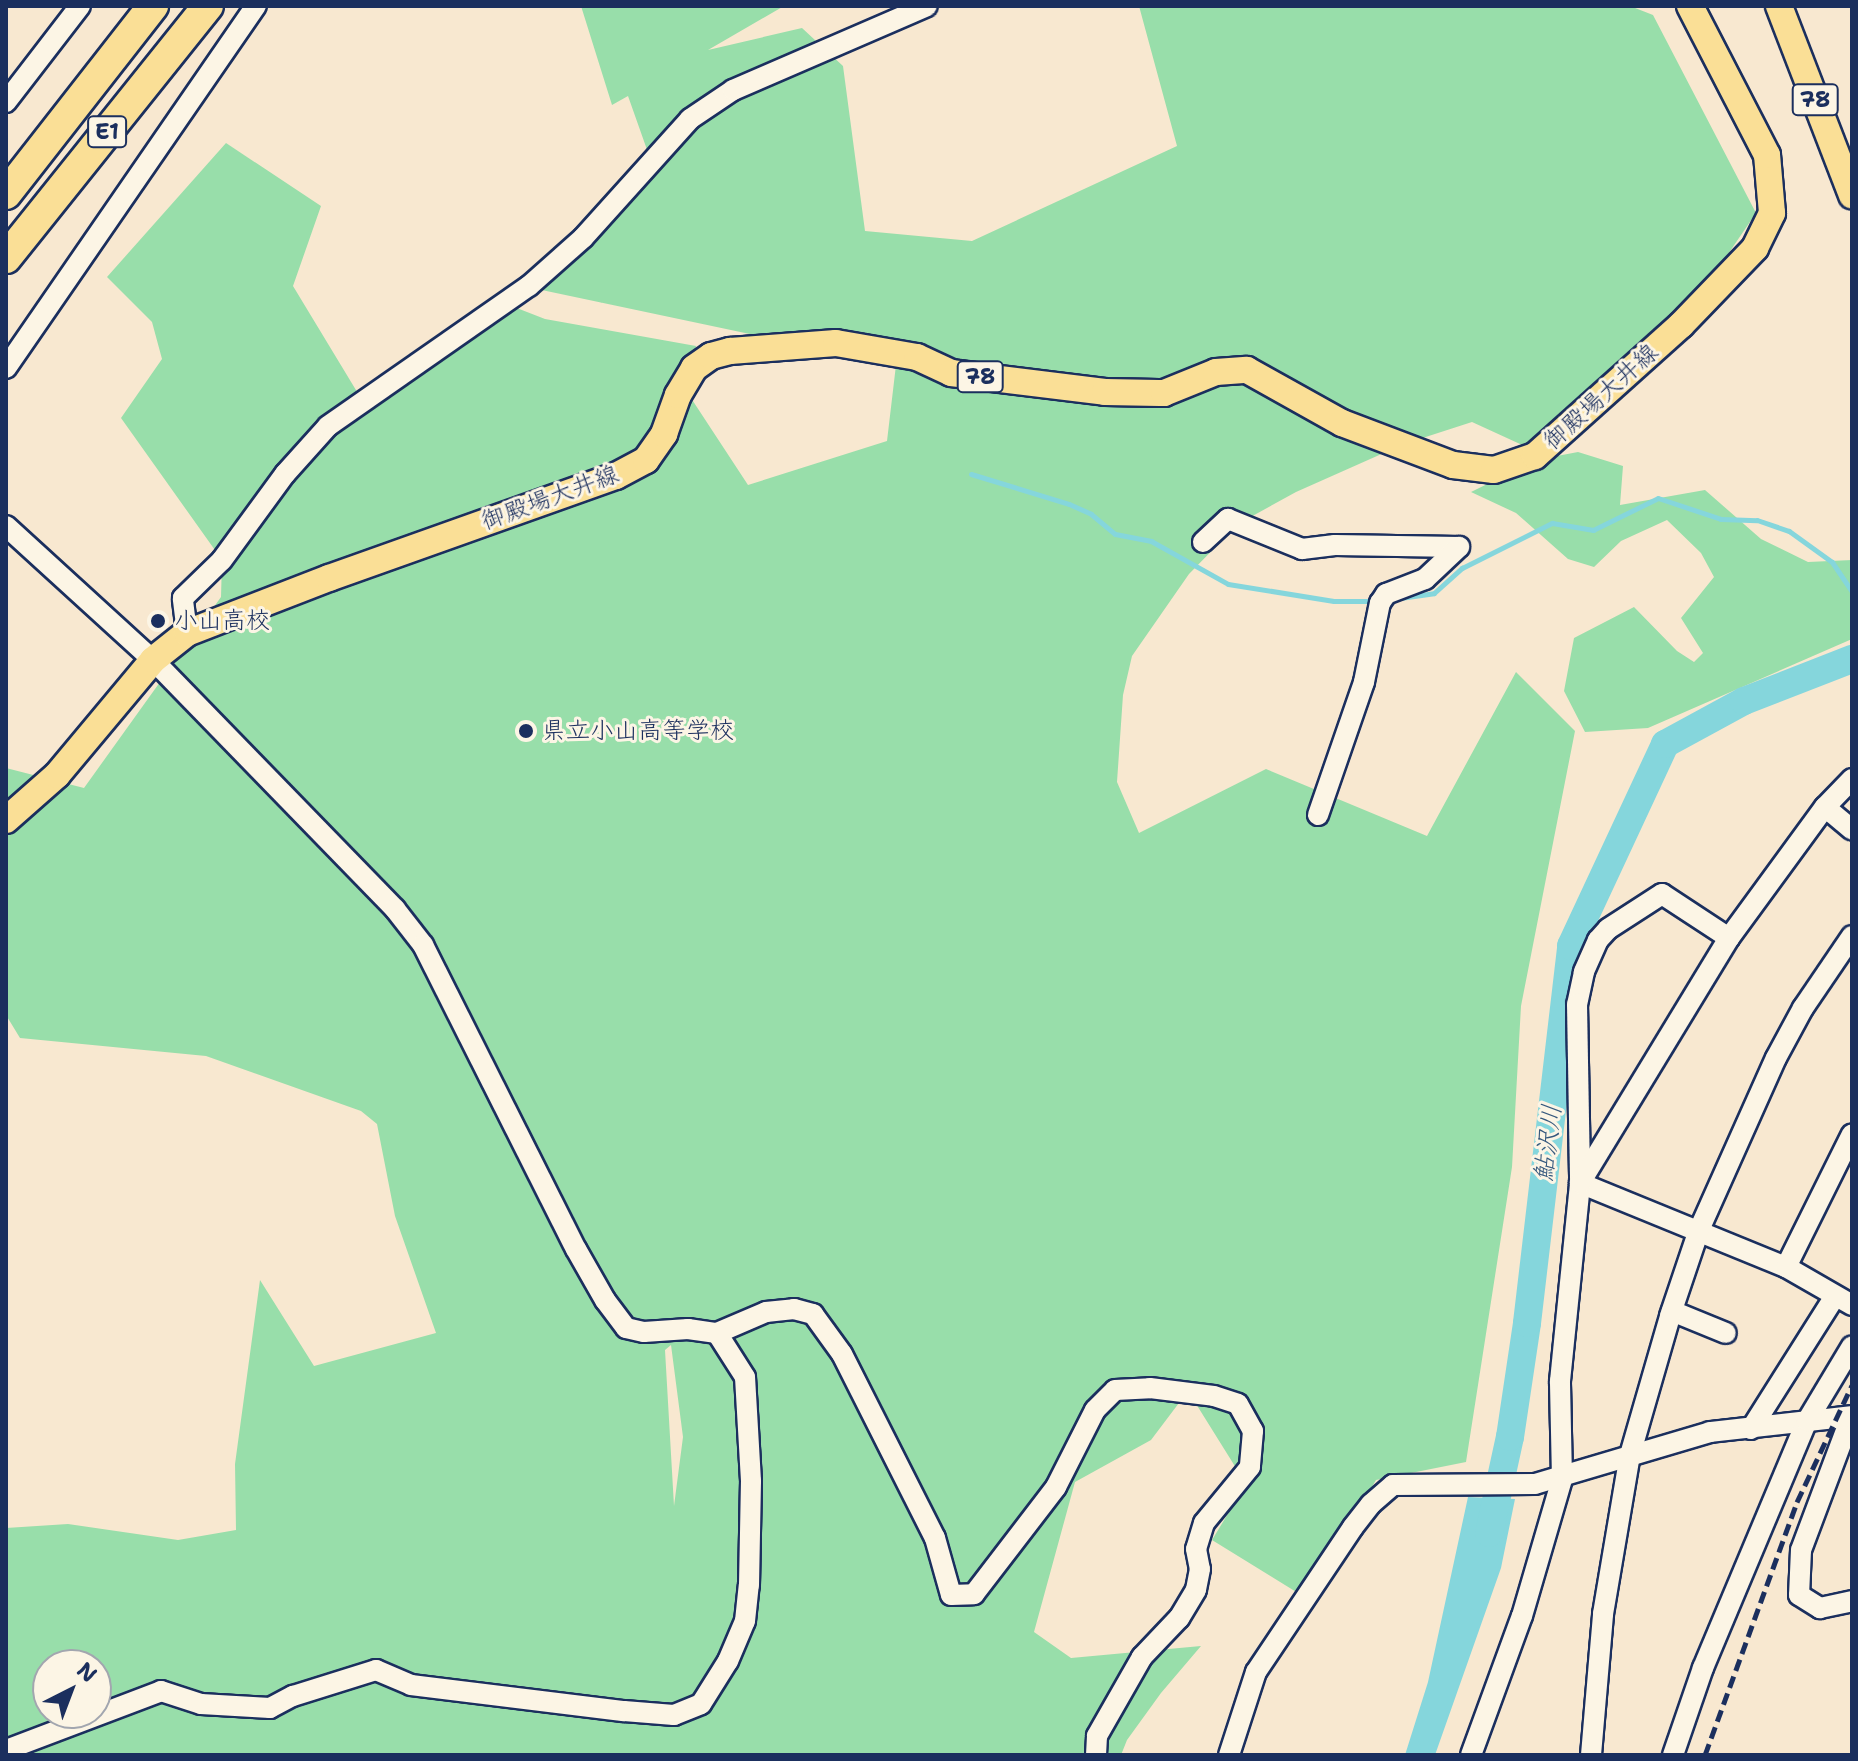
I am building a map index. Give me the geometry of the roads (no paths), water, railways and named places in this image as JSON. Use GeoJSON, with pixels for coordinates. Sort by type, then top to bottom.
{"type":"FeatureCollection","features":[{"type":"Feature","properties":{"kind":"highway","name":"E1"},"geometry":{"type":"LineString","coordinates":[[6,194],[153,6]]}},
{"type":"Feature","properties":{"kind":"highway","name":"E1"},"geometry":{"type":"LineString","coordinates":[[6,258],[208,6]]}},
{"type":"Feature","properties":{"kind":"main road","name":"御殿場大井線"},"geometry":{"type":"LineString","coordinates":[[6,820],[57,775],[153,660],[187,633],[329,578],[616,476],[646,460],[664,434],[678,395],[694,368],[711,356],[730,351],[836,343],[917,357],[951,373],[1105,392],[1164,393],[1216,372],[1247,370],[1342,423],[1453,465],[1494,470],[1535,456],[1690,315],[1755,248],[1772,213],[1767,155],[1690,6]]}},
{"type":"Feature","properties":{"kind":"main road","name":"78"},"geometry":{"type":"LineString","coordinates":[[1779,6],[1852,195]]}},
{"type":"Feature","properties":{"kind":"street"},"geometry":{"type":"LineString","coordinates":[[6,102],[80,6]]}},
{"type":"Feature","properties":{"kind":"street"},"geometry":{"type":"LineString","coordinates":[[6,368],[256,6]]}},
{"type":"Feature","properties":{"kind":"street"},"geometry":{"type":"LineString","coordinates":[[187,633],[183,598],[222,560],[285,474],[328,426],[529,286],[583,238],[690,119],[733,90],[927,6]]}},
{"type":"Feature","properties":{"kind":"street"},"geometry":{"type":"LineString","coordinates":[[1203,542],[1228,519],[1302,549],[1335,545],[1459,547],[1425,579],[1382,601],[1364,682],[1318,815]]}},
{"type":"Feature","properties":{"kind":"street"},"geometry":{"type":"LineString","coordinates":[[6,526],[153,660],[395,909],[423,945],[576,1249],[605,1300],[626,1328],[644,1332],[688,1329],[717,1333],[766,1312],[794,1309],[813,1314],[842,1354],[935,1538],[951,1595],[974,1594],[1056,1487],[1095,1410],[1115,1390],[1150,1388],[1214,1396],[1238,1404],[1253,1431],[1250,1467],[1204,1523],[1196,1549],[1200,1569],[1196,1590],[1179,1618],[1142,1657],[1097,1736],[1096,1755]]}},
{"type":"Feature","properties":{"kind":"street"},"geometry":{"type":"LineString","coordinates":[[1580,1183],[1729,938],[1825,807],[1852,779]]}},
{"type":"Feature","properties":{"kind":"street"},"geometry":{"type":"LineString","coordinates":[[1825,807],[1852,830]]}},
{"type":"Feature","properties":{"kind":"street"},"geometry":{"type":"LineString","coordinates":[[1471,1755],[1522,1616],[1562,1479],[1560,1381],[1580,1183],[1577,1004],[1584,972],[1598,940],[1608,929],[1662,894],[1729,938]]}},
{"type":"Feature","properties":{"kind":"street"},"geometry":{"type":"LineString","coordinates":[[1591,1755],[1603,1614],[1630,1455],[1672,1311],[1699,1230],[1776,1058],[1803,1008],[1852,936]]}},
{"type":"Feature","properties":{"kind":"street"},"geometry":{"type":"LineString","coordinates":[[1786,1267],[1852,1134]]}},
{"type":"Feature","properties":{"kind":"street"},"geometry":{"type":"LineString","coordinates":[[1580,1183],[1786,1267],[1844,1300],[1751,1429]]}},
{"type":"Feature","properties":{"kind":"street"},"geometry":{"type":"LineString","coordinates":[[1672,1311],[1726,1333]]}},
{"type":"Feature","properties":{"kind":"street"},"geometry":{"type":"LineString","coordinates":[[6,1750],[161,1691],[201,1704],[270,1708],[293,1696],[376,1670],[411,1685],[624,1711],[674,1715],[701,1704],[728,1661],[745,1621],[749,1585],[751,1481],[745,1377],[717,1333]]}},
{"type":"Feature","properties":{"kind":"street"},"geometry":{"type":"LineString","coordinates":[[1673,1755],[1703,1668],[1807,1421],[1852,1346]]}},
{"type":"Feature","properties":{"kind":"street"},"geometry":{"type":"LineString","coordinates":[[1229,1755],[1256,1672],[1353,1527],[1393,1485],[1535,1484],[1562,1479],[1710,1432],[1851,1417],[1801,1550],[1799,1595],[1820,1608],[1852,1601]]}},
{"type":"Feature","properties":{"kind":"water"},"geometry":{"type":"Polygon","coordinates":[[[1468,1497],[1515,1499],[1501,1568],[1435,1755],[1405,1755],[1428,1682],[1468,1497]]]}},
{"type":"Feature","properties":{"kind":"waterway"},"geometry":{"type":"LineString","coordinates":[[971,474],[1069,504],[1091,514],[1115,534],[1151,541],[1228,584],[1334,601],[1374,601]]}},
{"type":"Feature","properties":{"kind":"waterway"},"geometry":{"type":"LineString","coordinates":[[1400,598],[1434,593],[1462,568],[1552,523],[1593,530],[1658,498],[1721,519],[1757,520],[1789,531],[1832,562],[1852,592]]}},
{"type":"Feature","properties":{"kind":"waterway","name":"鮎沢川"},"geometry":{"type":"LineString","coordinates":[[1489,1533],[1510,1437],[1527,1323],[1571,946],[1665,744],[1744,701],[1852,659]]}},
{"type":"Feature","properties":{"kind":"railway"},"geometry":{"type":"LineString","coordinates":[[1705,1755],[1797,1502],[1852,1385]]}},
{"type":"Feature","properties":{"kind":"place","name":"小山高校"},"geometry":{"type":"Point","coordinates":[158,621]}},
{"type":"Feature","properties":{"kind":"place","name":"県立小山高等学校"},"geometry":{"type":"Point","coordinates":[526,731]}}]}
